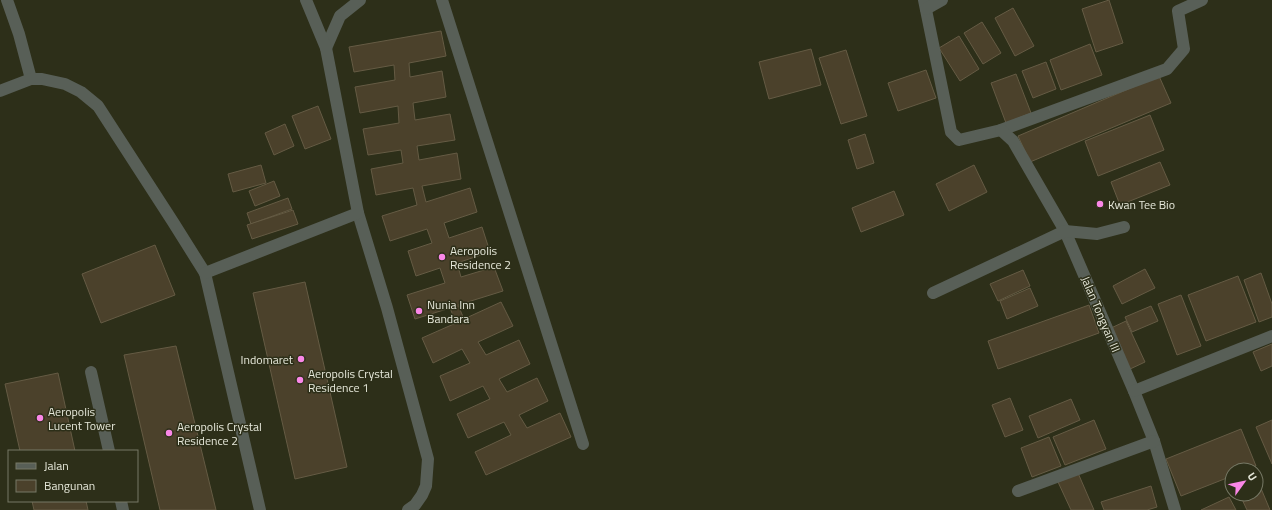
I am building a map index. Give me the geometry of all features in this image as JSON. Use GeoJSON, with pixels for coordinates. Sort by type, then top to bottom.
{"type":"FeatureCollection","features":[{"type":"Feature","properties":{"kind":"street"},"geometry":{"type":"LineString","coordinates":[[7,0],[19,34],[31,79]]}},
{"type":"Feature","properties":{"kind":"street"},"geometry":{"type":"LineString","coordinates":[[306,0],[326,48],[358,213],[387,308],[428,459],[426,486],[415,505],[408,510]]}},
{"type":"Feature","properties":{"kind":"street"},"geometry":{"type":"LineString","coordinates":[[326,48],[340,16],[360,0]]}},
{"type":"Feature","properties":{"kind":"street"},"geometry":{"type":"LineString","coordinates":[[442,0],[583,444]]}},
{"type":"Feature","properties":{"kind":"street"},"geometry":{"type":"LineString","coordinates":[[942,0],[925,5],[951,132],[959,140],[1001,130],[1167,69],[1184,49],[1178,11],[1202,0]]}},
{"type":"Feature","properties":{"kind":"street"},"geometry":{"type":"LineString","coordinates":[[0,91],[31,79],[42,79],[65,84],[81,92],[98,106],[205,273],[260,510]]}},
{"type":"Feature","properties":{"kind":"street","name":"Jalan Tongyan III"},"geometry":{"type":"LineString","coordinates":[[1001,130],[1013,141],[1065,231],[1154,441],[1175,510]]}},
{"type":"Feature","properties":{"kind":"street"},"geometry":{"type":"LineString","coordinates":[[205,273],[358,213]]}},
{"type":"Feature","properties":{"kind":"street"},"geometry":{"type":"LineString","coordinates":[[933,293],[1065,231],[1097,234],[1124,227]]}},
{"type":"Feature","properties":{"kind":"street"},"geometry":{"type":"LineString","coordinates":[[1134,391],[1272,336]]}},
{"type":"Feature","properties":{"kind":"street"},"geometry":{"type":"LineString","coordinates":[[91,372],[110,450]]}},
{"type":"Feature","properties":{"kind":"street"},"geometry":{"type":"LineString","coordinates":[[1018,491],[1154,441]]}},
{"type":"Feature","properties":{"kind":"building"},"geometry":{"type":"Polygon","coordinates":[[[1109,0],[1123,43],[1096,52],[1082,9],[1109,0]]]}},
{"type":"Feature","properties":{"kind":"building"},"geometry":{"type":"Polygon","coordinates":[[[1013,8],[1034,46],[1015,56],[995,18],[1013,8]]]}},
{"type":"Feature","properties":{"kind":"building"},"geometry":{"type":"Polygon","coordinates":[[[982,22],[1001,53],[983,64],[964,33],[982,22]]]}},
{"type":"Feature","properties":{"kind":"building","name":"Aeropolis Residence 2"},"geometry":{"type":"Polygon","coordinates":[[[441,31],[446,56],[409,63],[410,77],[442,71],[446,97],[413,103],[415,120],[450,114],[455,140],[417,146],[419,160],[457,153],[461,179],[422,186],[426,202],[470,188],[477,212],[444,223],[449,238],[482,227],[490,252],[457,263],[461,277],[494,267],[503,291],[458,305],[464,319],[501,302],[513,326],[478,342],[486,355],[519,340],[530,364],[499,379],[507,392],[537,378],[548,401],[519,415],[527,428],[560,413],[571,437],[486,475],[475,452],[511,435],[504,422],[468,438],[457,414],[490,399],[483,386],[450,401],[440,376],[470,363],[462,349],[433,363],[422,338],[456,323],[450,308],[415,319],[407,295],[445,283],[440,268],[416,276],[408,251],[432,243],[427,229],[390,241],[382,216],[417,205],[413,188],[376,195],[371,169],[403,163],[401,150],[368,155],[363,129],[399,123],[398,106],[360,113],[355,87],[395,80],[394,65],[354,72],[349,47],[441,31]]]}},
{"type":"Feature","properties":{"kind":"building"},"geometry":{"type":"Polygon","coordinates":[[[959,36],[979,69],[960,81],[939,48],[959,36]]]}},
{"type":"Feature","properties":{"kind":"building"},"geometry":{"type":"Polygon","coordinates":[[[1090,44],[1102,75],[1061,90],[1050,60],[1090,44]]]}},
{"type":"Feature","properties":{"kind":"building"},"geometry":{"type":"Polygon","coordinates":[[[811,49],[821,85],[769,99],[759,62],[811,49]]]}},
{"type":"Feature","properties":{"kind":"building"},"geometry":{"type":"Polygon","coordinates":[[[846,50],[867,116],[841,124],[819,58],[846,50]]]}},
{"type":"Feature","properties":{"kind":"building"},"geometry":{"type":"Polygon","coordinates":[[[1046,62],[1056,89],[1033,98],[1022,71],[1046,62]]]}},
{"type":"Feature","properties":{"kind":"building"},"geometry":{"type":"Polygon","coordinates":[[[926,70],[936,98],[898,111],[888,83],[926,70]]]}},
{"type":"Feature","properties":{"kind":"building"},"geometry":{"type":"Polygon","coordinates":[[[1016,74],[1031,113],[1006,123],[991,83],[1016,74]]]}},
{"type":"Feature","properties":{"kind":"building"},"geometry":{"type":"Polygon","coordinates":[[[1159,76],[1171,103],[1030,162],[1018,136],[1159,76]]]}},
{"type":"Feature","properties":{"kind":"building"},"geometry":{"type":"Polygon","coordinates":[[[318,106],[331,139],[305,149],[292,116],[318,106]]]}},
{"type":"Feature","properties":{"kind":"building"},"geometry":{"type":"Polygon","coordinates":[[[1150,115],[1164,150],[1098,176],[1085,141],[1150,115]]]}},
{"type":"Feature","properties":{"kind":"building"},"geometry":{"type":"Polygon","coordinates":[[[285,124],[294,146],[274,155],[265,133],[285,124]]]}},
{"type":"Feature","properties":{"kind":"building"},"geometry":{"type":"Polygon","coordinates":[[[865,134],[874,163],[857,169],[848,140],[865,134]]]}},
{"type":"Feature","properties":{"kind":"building"},"geometry":{"type":"Polygon","coordinates":[[[1160,162],[1170,185],[1120,205],[1111,182],[1160,162]]]}},
{"type":"Feature","properties":{"kind":"building"},"geometry":{"type":"Polygon","coordinates":[[[261,165],[266,183],[233,192],[228,174],[261,165]]]}},
{"type":"Feature","properties":{"kind":"building"},"geometry":{"type":"Polygon","coordinates":[[[974,165],[987,192],[949,211],[936,184],[974,165]]]}},
{"type":"Feature","properties":{"kind":"building"},"geometry":{"type":"Polygon","coordinates":[[[274,181],[280,196],[255,206],[249,191],[274,181]]]}},
{"type":"Feature","properties":{"kind":"building"},"geometry":{"type":"Polygon","coordinates":[[[894,191],[904,215],[861,232],[852,208],[894,191]]]}},
{"type":"Feature","properties":{"kind":"building"},"geometry":{"type":"Polygon","coordinates":[[[288,198],[292,209],[251,224],[247,213],[288,198]]]}},
{"type":"Feature","properties":{"kind":"building"},"geometry":{"type":"Polygon","coordinates":[[[293,210],[298,224],[252,239],[247,225],[293,210]]]}},
{"type":"Feature","properties":{"kind":"building"},"geometry":{"type":"Polygon","coordinates":[[[155,245],[175,295],[101,323],[82,274],[155,245]]]}},
{"type":"Feature","properties":{"kind":"building"},"geometry":{"type":"Polygon","coordinates":[[[1145,269],[1155,288],[1122,304],[1113,286],[1145,269]]]}},
{"type":"Feature","properties":{"kind":"building"},"geometry":{"type":"Polygon","coordinates":[[[1023,270],[1030,286],[998,301],[990,284],[1023,270]]]}},
{"type":"Feature","properties":{"kind":"building"},"geometry":{"type":"Polygon","coordinates":[[[1261,273],[1272,304],[1272,317],[1259,322],[1244,280],[1261,273]]]}},
{"type":"Feature","properties":{"kind":"building"},"geometry":{"type":"Polygon","coordinates":[[[1238,276],[1256,322],[1206,341],[1188,295],[1238,276]]]}},
{"type":"Feature","properties":{"kind":"building","name":"Aeropolis Crystal Residence 1"},"geometry":{"type":"Polygon","coordinates":[[[305,282],[347,467],[295,479],[253,293],[305,282]]]}},
{"type":"Feature","properties":{"kind":"building"},"geometry":{"type":"Polygon","coordinates":[[[1030,288],[1038,306],[1007,319],[1000,301],[1030,288]]]}},
{"type":"Feature","properties":{"kind":"building"},"geometry":{"type":"Polygon","coordinates":[[[1181,295],[1201,346],[1177,355],[1158,304],[1181,295]]]}},
{"type":"Feature","properties":{"kind":"building"},"geometry":{"type":"Polygon","coordinates":[[[1089,305],[1099,333],[998,369],[988,341],[1089,305]]]}},
{"type":"Feature","properties":{"kind":"building"},"geometry":{"type":"Polygon","coordinates":[[[1151,306],[1158,321],[1132,332],[1125,317],[1151,306]]]}},
{"type":"Feature","properties":{"kind":"building"},"geometry":{"type":"Polygon","coordinates":[[[1126,321],[1145,362],[1128,370],[1109,329],[1126,321]]]}},
{"type":"Feature","properties":{"kind":"building"},"geometry":{"type":"Polygon","coordinates":[[[1272,344],[1272,366],[1261,371],[1253,352],[1272,344]]]}},
{"type":"Feature","properties":{"kind":"building","name":"Aeropolis Crystal Residence 2"},"geometry":{"type":"Polygon","coordinates":[[[176,346],[216,510],[160,510],[124,355],[176,346]]]}},
{"type":"Feature","properties":{"kind":"building","name":"Aeropolis Lucent Tower"},"geometry":{"type":"Polygon","coordinates":[[[58,373],[75,450],[20,450],[5,384],[58,373]]]}},
{"type":"Feature","properties":{"kind":"building"},"geometry":{"type":"Polygon","coordinates":[[[1010,398],[1023,430],[1005,437],[992,405],[1010,398]]]}},
{"type":"Feature","properties":{"kind":"building"},"geometry":{"type":"Polygon","coordinates":[[[1071,399],[1080,420],[1038,438],[1029,416],[1071,399]]]}},
{"type":"Feature","properties":{"kind":"building"},"geometry":{"type":"Polygon","coordinates":[[[1094,420],[1106,449],[1065,465],[1053,437],[1094,420]]]}},
{"type":"Feature","properties":{"kind":"building"},"geometry":{"type":"Polygon","coordinates":[[[1272,420],[1272,464],[1256,427],[1272,420]]]}},
{"type":"Feature","properties":{"kind":"building"},"geometry":{"type":"Polygon","coordinates":[[[1241,429],[1254,462],[1224,462],[1224,479],[1181,496],[1166,459],[1241,429]]]}},
{"type":"Feature","properties":{"kind":"building"},"geometry":{"type":"Polygon","coordinates":[[[1049,437],[1061,466],[1032,477],[1021,448],[1049,437]]]}},
{"type":"Feature","properties":{"kind":"building"},"geometry":{"type":"Polygon","coordinates":[[[1078,473],[1094,510],[1071,510],[1058,482],[1078,473]]]}},
{"type":"Feature","properties":{"kind":"building"},"geometry":{"type":"Polygon","coordinates":[[[1151,486],[1157,507],[1147,510],[1104,510],[1101,502],[1151,486]]]}},
{"type":"Feature","properties":{"kind":"building"},"geometry":{"type":"Polygon","coordinates":[[[1264,496],[1270,510],[1247,510],[1243,502],[1264,502],[1264,496]]]}},
{"type":"Feature","properties":{"kind":"building"},"geometry":{"type":"Polygon","coordinates":[[[1224,499],[1224,502],[1232,502],[1236,510],[1201,510],[1224,499]]]}},
{"type":"Feature","properties":{"kind":"building"},"geometry":{"type":"Polygon","coordinates":[[[32,502],[86,502],[88,510],[34,510],[32,502]]]}},
{"type":"Feature","properties":{"kind":"place","name":"Kwan Tee Bio"},"geometry":{"type":"Point","coordinates":[1100,204]}},
{"type":"Feature","properties":{"kind":"place","name":"Aeropolis Residence 2"},"geometry":{"type":"Point","coordinates":[442,257]}},
{"type":"Feature","properties":{"kind":"place","name":"Nunia Inn Bandara"},"geometry":{"type":"Point","coordinates":[419,311]}},
{"type":"Feature","properties":{"kind":"place","name":"Indomaret"},"geometry":{"type":"Point","coordinates":[301,359]}},
{"type":"Feature","properties":{"kind":"place","name":"Aeropolis Crystal Residence 1"},"geometry":{"type":"Point","coordinates":[300,380]}},
{"type":"Feature","properties":{"kind":"place","name":"Aeropolis Lucent Tower"},"geometry":{"type":"Point","coordinates":[40,418]}},
{"type":"Feature","properties":{"kind":"place","name":"Aeropolis Crystal Residence 2"},"geometry":{"type":"Point","coordinates":[169,433]}}]}
